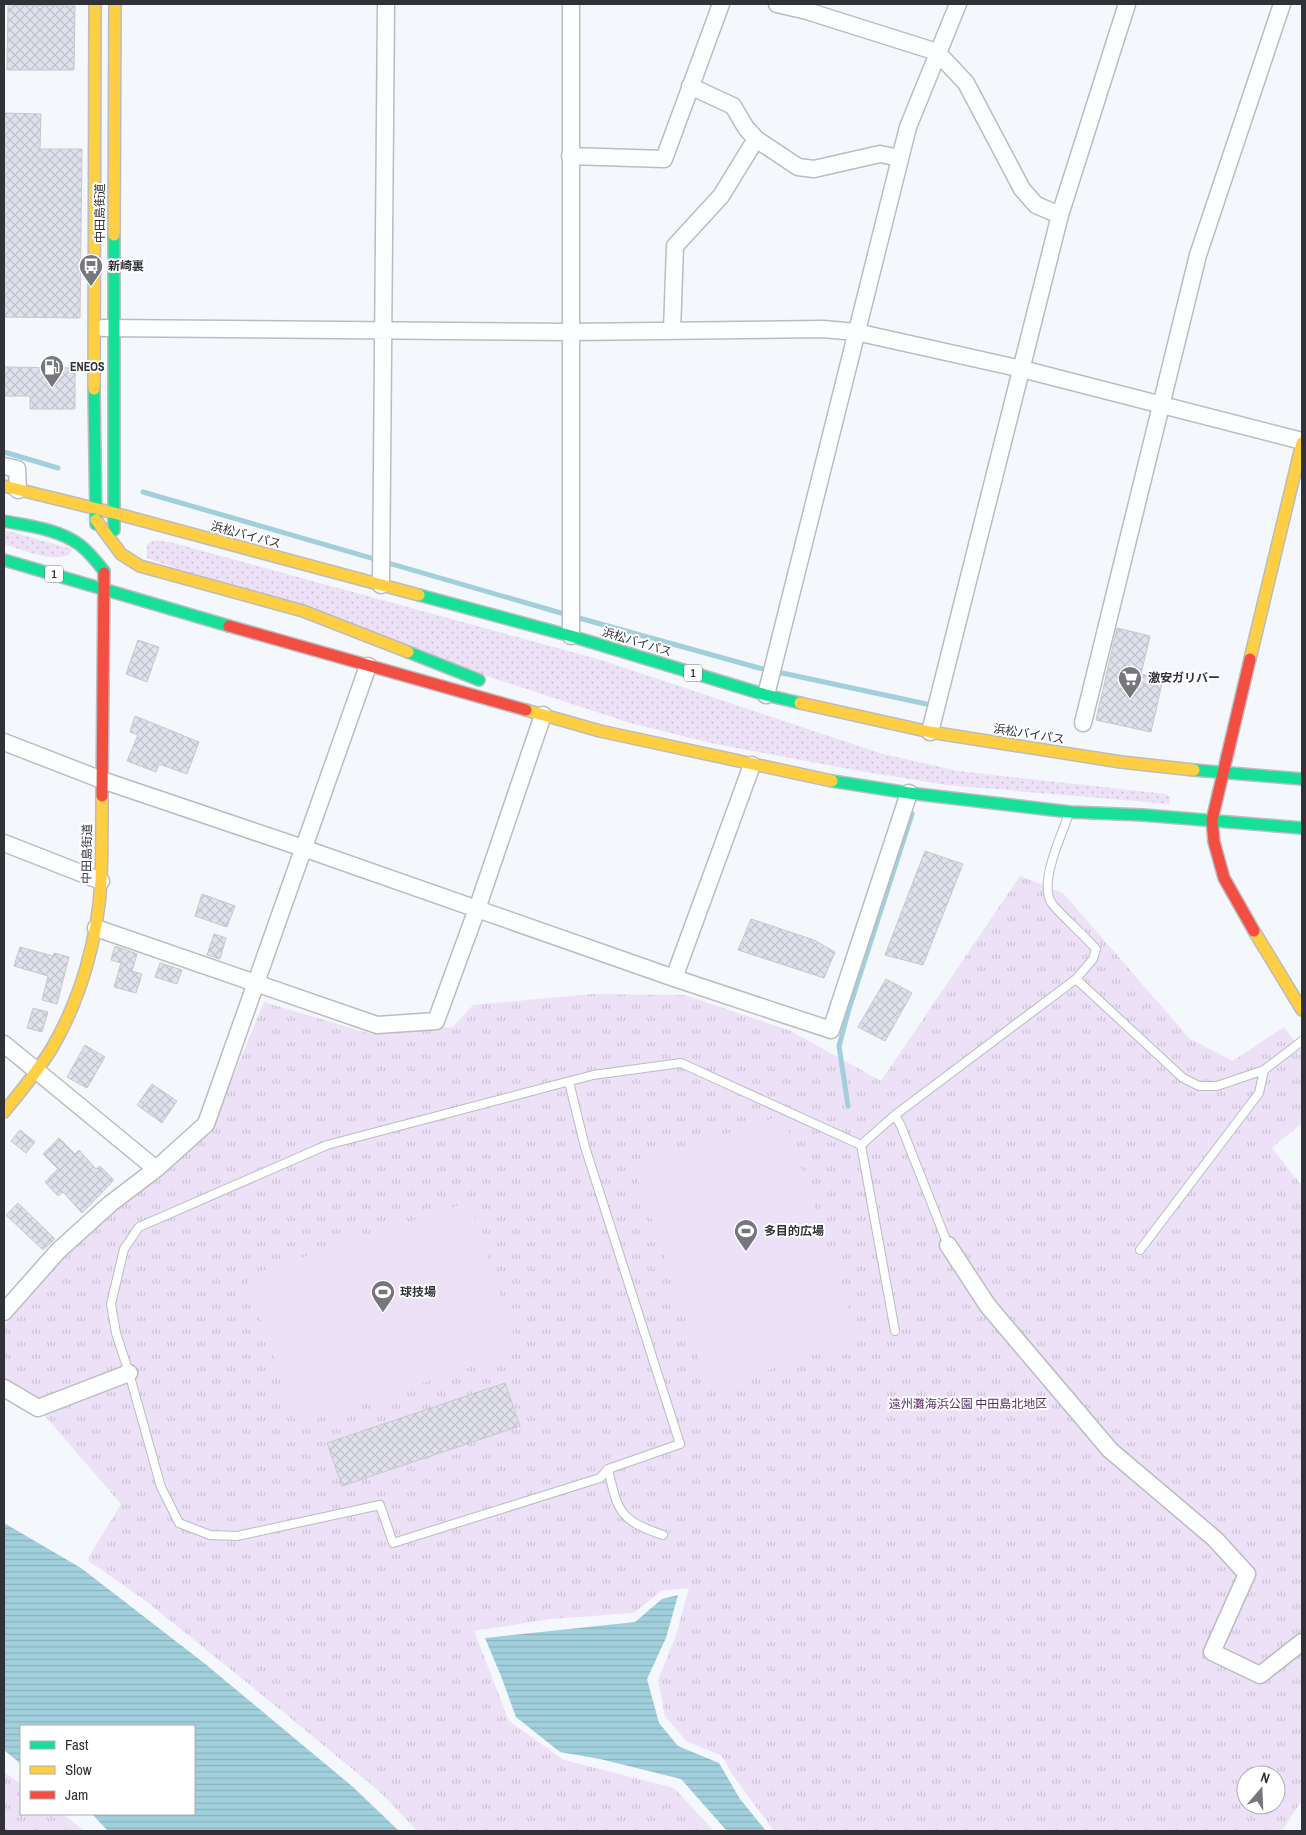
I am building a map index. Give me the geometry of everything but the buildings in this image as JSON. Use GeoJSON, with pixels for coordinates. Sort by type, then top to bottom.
{"type":"FeatureCollection","features":[{"type":"Feature","properties":{"kind":"main road","name":"中田島街道"},"geometry":{"type":"LineString","coordinates":[[4,1112],[38,1070],[70,1014],[86,970],[96,928],[101,881],[104,571],[96,543],[94,328],[95,4]]}},
{"type":"Feature","properties":{"kind":"main road","name":"中田島街道"},"geometry":{"type":"LineString","coordinates":[[104,571],[114,551],[114,4]]}},
{"type":"Feature","properties":{"kind":"main road"},"geometry":{"type":"LineString","coordinates":[[1302,442],[1212,820],[1214,842],[1224,878],[1302,1010]]}},
{"type":"Feature","properties":{"kind":"main road","name":"浜松バイパス"},"geometry":{"type":"LineString","coordinates":[[11,488],[96,515],[114,513],[381,578],[930,732],[1121,762],[1302,779]]}},
{"type":"Feature","properties":{"kind":"main road"},"geometry":{"type":"LineString","coordinates":[[96,515],[121,554],[140,566],[302,611],[486,683]]}},
{"type":"Feature","properties":{"kind":"main road"},"geometry":{"type":"LineString","coordinates":[[4,521],[50,532],[73,540],[92,555],[104,571]]}},
{"type":"Feature","properties":{"kind":"main road","name":"1"},"geometry":{"type":"LineString","coordinates":[[4,560],[368,666],[600,731],[752,765],[825,780],[909,793],[1070,812],[1212,820],[1302,828]]}},
{"type":"Feature","properties":{"kind":"main road"},"geometry":{"type":"LineString","coordinates":[[520,696],[600,731]]}},
{"type":"Feature","properties":{"kind":"street"},"geometry":{"type":"LineString","coordinates":[[381,578],[386,4]]}},
{"type":"Feature","properties":{"kind":"street"},"geometry":{"type":"LineString","coordinates":[[571,4],[571,631]]}},
{"type":"Feature","properties":{"kind":"street"},"geometry":{"type":"LineString","coordinates":[[570,156],[664,159],[721,4]]}},
{"type":"Feature","properties":{"kind":"street"},"geometry":{"type":"LineString","coordinates":[[776,4],[824,10],[938,52],[966,83],[1022,189],[1036,205],[1060,216]]}},
{"type":"Feature","properties":{"kind":"street"},"geometry":{"type":"LineString","coordinates":[[768,688],[908,127],[958,4]]}},
{"type":"Feature","properties":{"kind":"street"},"geometry":{"type":"LineString","coordinates":[[930,732],[1060,216],[1127,4]]}},
{"type":"Feature","properties":{"kind":"street"},"geometry":{"type":"LineString","coordinates":[[1083,723],[1198,255],[1282,4]]}},
{"type":"Feature","properties":{"kind":"street"},"geometry":{"type":"LineString","coordinates":[[690,86],[733,106],[746,128],[756,139],[798,167],[814,169],[880,154],[900,158]]}},
{"type":"Feature","properties":{"kind":"street"},"geometry":{"type":"LineString","coordinates":[[672,331],[675,246],[721,196],[756,139]]}},
{"type":"Feature","properties":{"kind":"street"},"geometry":{"type":"LineString","coordinates":[[94,328],[570,332],[823,328],[856,332],[1022,368],[1302,442]]}},
{"type":"Feature","properties":{"kind":"street"},"geometry":{"type":"LineString","coordinates":[[4,466],[17,470],[11,488]]}},
{"type":"Feature","properties":{"kind":"street"},"geometry":{"type":"LineString","coordinates":[[4,1312],[58,1251],[110,1204],[156,1169],[206,1124],[368,666]]}},
{"type":"Feature","properties":{"kind":"street"},"geometry":{"type":"LineString","coordinates":[[96,928],[377,1025],[436,1021],[477,909],[543,715]]}},
{"type":"Feature","properties":{"kind":"street"},"geometry":{"type":"LineString","coordinates":[[4,742],[102,780],[674,978],[831,1030],[909,793]]}},
{"type":"Feature","properties":{"kind":"street"},"geometry":{"type":"LineString","coordinates":[[674,978],[752,765]]}},
{"type":"Feature","properties":{"kind":"street"},"geometry":{"type":"LineString","coordinates":[[4,843],[101,881]]}},
{"type":"Feature","properties":{"kind":"street"},"geometry":{"type":"LineString","coordinates":[[4,1044],[38,1070],[156,1169]]}},
{"type":"Feature","properties":{"kind":"street"},"geometry":{"type":"LineString","coordinates":[[948,1245],[988,1306],[1110,1450],[1215,1540],[1248,1574],[1212,1652],[1260,1675],[1302,1642]]}},
{"type":"Feature","properties":{"kind":"street"},"geometry":{"type":"LineString","coordinates":[[4,1388],[38,1408],[129,1373]]}},
{"type":"Feature","properties":{"kind":"lane"},"geometry":{"type":"LineString","coordinates":[[861,1145],[895,1115],[1076,979],[1093,959],[1096,949],[1052,904],[1047,892],[1052,861],[1070,812]]}},
{"type":"Feature","properties":{"kind":"lane"},"geometry":{"type":"LineString","coordinates":[[1076,979],[1183,1078],[1199,1086],[1217,1086],[1264,1070],[1302,1041]]}},
{"type":"Feature","properties":{"kind":"lane"},"geometry":{"type":"LineString","coordinates":[[568,1082],[585,1148],[680,1444],[608,1469],[600,1478],[393,1544],[380,1505],[237,1536],[210,1535],[179,1523],[162,1487],[116,1333],[111,1304],[124,1249],[140,1227],[326,1146],[593,1075],[681,1063],[861,1145]]}},
{"type":"Feature","properties":{"kind":"lane"},"geometry":{"type":"LineString","coordinates":[[1140,1250],[1259,1093],[1264,1070]]}},
{"type":"Feature","properties":{"kind":"lane"},"geometry":{"type":"LineString","coordinates":[[895,1115],[948,1245]]}},
{"type":"Feature","properties":{"kind":"lane"},"geometry":{"type":"LineString","coordinates":[[861,1145],[894,1331]]}},
{"type":"Feature","properties":{"kind":"lane"},"geometry":{"type":"LineString","coordinates":[[608,1469],[620,1511],[639,1527],[663,1535]]}},
{"type":"Feature","properties":{"kind":"green space"},"geometry":{"type":"Polygon","coordinates":[[[4,530],[72,549],[69,555],[62,557],[28,552],[4,544],[4,530]]]}},
{"type":"Feature","properties":{"kind":"green space"},"geometry":{"type":"Polygon","coordinates":[[[156,540],[170,542],[601,660],[883,754],[958,771],[1166,794],[1170,797],[1170,804],[947,785],[715,744],[630,723],[459,667],[147,558],[147,544],[156,540]]]}},
{"type":"Feature","properties":{"kind":"green space","name":"遠州灘海浜公園 中田島北地区"},"geometry":{"type":"Polygon","coordinates":[[[1020,876],[1063,893],[1190,1039],[1233,1061],[1284,1027],[1302,1051],[1302,1123],[1272,1148],[1302,1186],[1302,1800],[1282,1831],[774,1831],[734,1777],[722,1756],[686,1741],[665,1716],[658,1680],[676,1635],[689,1588],[661,1591],[634,1613],[551,1619],[474,1631],[509,1721],[564,1760],[674,1788],[714,1831],[417,1831],[379,1791],[288,1716],[146,1601],[87,1560],[121,1504],[38,1408],[4,1388],[4,1326],[60,1259],[212,1127],[264,1002],[371,1034],[453,1027],[473,1005],[592,994],[685,995],[791,1031],[881,1081],[1020,876]]]}},
{"type":"Feature","properties":{"kind":"green space","name":"多目的広場"},"geometry":{"type":"Polygon","coordinates":[[[783,1115],[859,1339],[710,1390],[633,1165],[783,1115]]]}},
{"type":"Feature","properties":{"kind":"green space","name":"球技場"},"geometry":{"type":"Polygon","coordinates":[[[469,1202],[519,1351],[297,1425],[246,1276],[469,1202]]]}},
{"type":"Feature","properties":{"kind":"green space"},"geometry":{"type":"Polygon","coordinates":[[[4,1772],[20,1783],[20,1815],[64,1815],[84,1831],[4,1831],[4,1772]]]}},
{"type":"Feature","properties":{"kind":"water"},"geometry":{"type":"Polygon","coordinates":[[[4,1523],[81,1568],[204,1663],[353,1787],[399,1831],[108,1831],[93,1815],[195,1815],[195,1725],[20,1725],[20,1763],[4,1750],[4,1523]]]}},
{"type":"Feature","properties":{"kind":"water"},"geometry":{"type":"Polygon","coordinates":[[[678,1595],[666,1638],[647,1679],[659,1723],[678,1746],[719,1763],[740,1799],[766,1831],[727,1831],[681,1779],[600,1759],[560,1752],[516,1717],[485,1638],[635,1622],[662,1599],[678,1595]]]}},
{"type":"Feature","properties":{"kind":"waterway"},"geometry":{"type":"LineString","coordinates":[[4,452],[58,468]]}},
{"type":"Feature","properties":{"kind":"waterway"},"geometry":{"type":"LineString","coordinates":[[143,492],[561,613],[759,668],[931,705]]}},
{"type":"Feature","properties":{"kind":"waterway"},"geometry":{"type":"LineString","coordinates":[[848,1106],[839,1046],[849,1009],[912,814]]}},
{"type":"Feature","properties":{"kind":"traffic: fast"},"geometry":{"type":"LineString","coordinates":[[114,235],[114,530]]}},
{"type":"Feature","properties":{"kind":"traffic: fast"},"geometry":{"type":"LineString","coordinates":[[94,389],[96,524]]}},
{"type":"Feature","properties":{"kind":"traffic: fast"},"geometry":{"type":"LineString","coordinates":[[4,521],[63,535],[87,551],[104,571]]}},
{"type":"Feature","properties":{"kind":"traffic: fast"},"geometry":{"type":"LineString","coordinates":[[4,560],[229,626]]}},
{"type":"Feature","properties":{"kind":"traffic: fast"},"geometry":{"type":"LineString","coordinates":[[419,595],[571,636],[766,695],[800,703]]}},
{"type":"Feature","properties":{"kind":"traffic: fast"},"geometry":{"type":"LineString","coordinates":[[408,652],[479,680]]}},
{"type":"Feature","properties":{"kind":"traffic: fast"},"geometry":{"type":"LineString","coordinates":[[1194,770],[1302,779]]}},
{"type":"Feature","properties":{"kind":"traffic: fast"},"geometry":{"type":"LineString","coordinates":[[832,781],[909,793],[1070,812],[1143,815],[1302,828]]}},
{"type":"Feature","properties":{"kind":"traffic: slow"},"geometry":{"type":"LineString","coordinates":[[94,389],[95,4]]}},
{"type":"Feature","properties":{"kind":"traffic: slow"},"geometry":{"type":"LineString","coordinates":[[114,235],[115,4]]}},
{"type":"Feature","properties":{"kind":"traffic: slow"},"geometry":{"type":"LineString","coordinates":[[1250,659],[1302,443]]}},
{"type":"Feature","properties":{"kind":"traffic: slow"},"geometry":{"type":"LineString","coordinates":[[4,486],[114,513],[419,595]]}},
{"type":"Feature","properties":{"kind":"traffic: slow"},"geometry":{"type":"LineString","coordinates":[[96,520],[121,554],[140,566],[303,611],[408,652]]}},
{"type":"Feature","properties":{"kind":"traffic: slow"},"geometry":{"type":"LineString","coordinates":[[800,703],[930,732],[1121,762],[1194,770]]}},
{"type":"Feature","properties":{"kind":"traffic: slow"},"geometry":{"type":"LineString","coordinates":[[526,710],[600,731],[832,781]]}},
{"type":"Feature","properties":{"kind":"traffic: slow"},"geometry":{"type":"LineString","coordinates":[[4,1112],[52,1048],[71,1009],[86,967],[92,946],[99,902],[102,796]]}},
{"type":"Feature","properties":{"kind":"traffic: slow"},"geometry":{"type":"LineString","coordinates":[[1254,931],[1302,1010]]}},
{"type":"Feature","properties":{"kind":"traffic: jam"},"geometry":{"type":"LineString","coordinates":[[102,796],[104,573]]}},
{"type":"Feature","properties":{"kind":"traffic: jam"},"geometry":{"type":"LineString","coordinates":[[229,626],[526,710]]}},
{"type":"Feature","properties":{"kind":"traffic: jam"},"geometry":{"type":"LineString","coordinates":[[1250,659],[1212,820],[1214,842],[1224,878],[1254,931]]}},
{"type":"Feature","properties":{"kind":"place","name":"新崎裏"},"geometry":{"type":"Point","coordinates":[91,287]}},
{"type":"Feature","properties":{"kind":"place","name":"ENEOS"},"geometry":{"type":"Point","coordinates":[52,388]}},
{"type":"Feature","properties":{"kind":"place","name":"激安ガリバー"},"geometry":{"type":"Point","coordinates":[1130,699]}},
{"type":"Feature","properties":{"kind":"place","name":"多目的広場"},"geometry":{"type":"Point","coordinates":[746,1252]}},
{"type":"Feature","properties":{"kind":"place","name":"球技場"},"geometry":{"type":"Point","coordinates":[383,1313]}}]}
